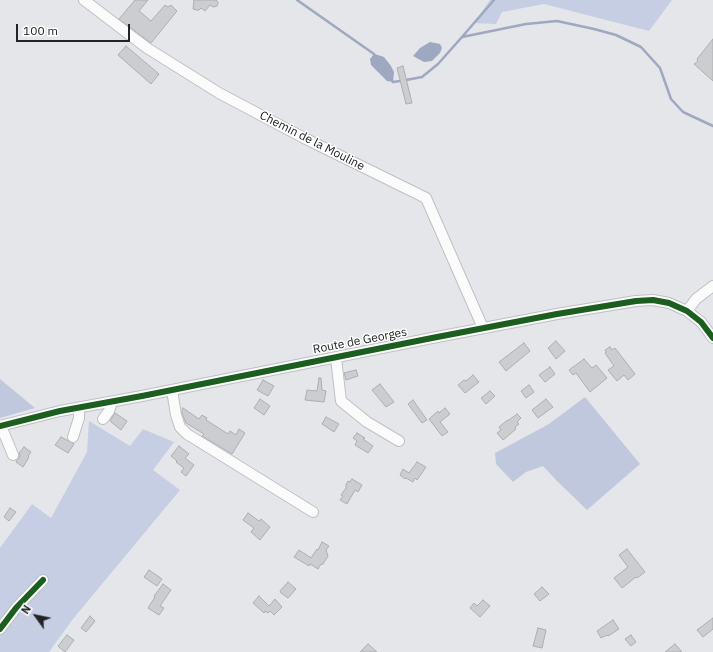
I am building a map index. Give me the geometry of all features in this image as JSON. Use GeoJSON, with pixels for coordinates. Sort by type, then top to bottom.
{"type":"FeatureCollection","features":[{"type":"Feature","properties":{"kind":"street","name":"Chemin de la Mouline"},"geometry":{"type":"LineString","coordinates":[[84,0],[147,48],[219,93],[304,138],[426,198],[483,328]]}},
{"type":"Feature","properties":{"kind":"street"},"geometry":{"type":"LineString","coordinates":[[687,311],[696,299],[713,286]]}},
{"type":"Feature","properties":{"kind":"street","name":"Route de Georges"},"geometry":{"type":"LineString","coordinates":[[1,426],[60,411],[483,328],[636,301],[653,300],[669,303],[687,311],[701,322],[713,338]]}},
{"type":"Feature","properties":{"kind":"street"},"geometry":{"type":"LineString","coordinates":[[336,358],[341,401],[367,422],[399,441]]}},
{"type":"Feature","properties":{"kind":"street"},"geometry":{"type":"LineString","coordinates":[[172,390],[176,415],[180,427],[187,434],[313,512]]}},
{"type":"Feature","properties":{"kind":"street"},"geometry":{"type":"LineString","coordinates":[[104,419],[109,412],[112,402]]}},
{"type":"Feature","properties":{"kind":"street"},"geometry":{"type":"LineString","coordinates":[[73,437],[79,408]]}},
{"type":"Feature","properties":{"kind":"street"},"geometry":{"type":"LineString","coordinates":[[1,426],[13,455]]}},
{"type":"Feature","properties":{"kind":"street"},"geometry":{"type":"LineString","coordinates":[[0,629],[16,608],[43,580]]}},
{"type":"Feature","properties":{"kind":"shaded area"},"geometry":{"type":"Polygon","coordinates":[[[490,0],[672,0],[649,31],[544,4],[502,12],[496,24],[474,23],[490,0]]]}},
{"type":"Feature","properties":{"kind":"shaded area"},"geometry":{"type":"Polygon","coordinates":[[[430,42],[440,44],[442,48],[440,53],[432,61],[424,62],[413,56],[420,48],[430,42]]]}},
{"type":"Feature","properties":{"kind":"shaded area"},"geometry":{"type":"Polygon","coordinates":[[[374,54],[384,57],[391,66],[394,72],[393,82],[387,81],[371,65],[370,59],[374,54]]]}},
{"type":"Feature","properties":{"kind":"shaded area"},"geometry":{"type":"Polygon","coordinates":[[[0,379],[35,408],[0,418],[0,379]]]}},
{"type":"Feature","properties":{"kind":"shaded area"},"geometry":{"type":"Polygon","coordinates":[[[585,397],[640,464],[587,510],[543,466],[526,472],[513,482],[496,464],[495,453],[549,424],[585,397]]]}},
{"type":"Feature","properties":{"kind":"shaded area"},"geometry":{"type":"Polygon","coordinates":[[[89,421],[130,446],[143,429],[174,442],[153,470],[180,490],[73,619],[49,652],[0,652],[0,548],[32,504],[51,518],[87,452],[89,421]]]}},
{"type":"Feature","properties":{"kind":"building"},"geometry":{"type":"Polygon","coordinates":[[[135,0],[148,0],[139,11],[151,21],[165,5],[168,7],[171,5],[177,11],[151,43],[119,19],[135,0]]]}},
{"type":"Feature","properties":{"kind":"building"},"geometry":{"type":"Polygon","coordinates":[[[194,0],[216,0],[218,4],[217,6],[213,7],[210,5],[205,11],[201,8],[196,10],[193,9],[194,0]]]}},
{"type":"Feature","properties":{"kind":"building"},"geometry":{"type":"Polygon","coordinates":[[[713,39],[713,81],[694,64],[698,61],[697,59],[713,39]]]}},
{"type":"Feature","properties":{"kind":"building"},"geometry":{"type":"Polygon","coordinates":[[[126,46],[159,74],[151,84],[118,55],[126,46]]]}},
{"type":"Feature","properties":{"kind":"building"},"geometry":{"type":"Polygon","coordinates":[[[403,66],[412,103],[406,104],[397,68],[403,66]]]}},
{"type":"Feature","properties":{"kind":"building"},"geometry":{"type":"Polygon","coordinates":[[[556,341],[565,351],[556,359],[548,348],[556,341]]]}},
{"type":"Feature","properties":{"kind":"building"},"geometry":{"type":"Polygon","coordinates":[[[524,343],[530,351],[506,371],[499,362],[524,343]]]}},
{"type":"Feature","properties":{"kind":"building"},"geometry":{"type":"Polygon","coordinates":[[[610,347],[612,350],[615,348],[635,374],[628,380],[624,375],[617,381],[608,370],[614,366],[605,353],[605,350],[610,347]]]}},
{"type":"Feature","properties":{"kind":"building"},"geometry":{"type":"Polygon","coordinates":[[[584,359],[592,368],[596,365],[607,378],[590,392],[576,373],[573,375],[569,370],[584,359]]]}},
{"type":"Feature","properties":{"kind":"building"},"geometry":{"type":"Polygon","coordinates":[[[550,367],[555,374],[545,382],[539,375],[550,367]]]}},
{"type":"Feature","properties":{"kind":"building"},"geometry":{"type":"Polygon","coordinates":[[[356,370],[358,376],[346,380],[344,373],[356,370]]]}},
{"type":"Feature","properties":{"kind":"building"},"geometry":{"type":"Polygon","coordinates":[[[473,375],[479,382],[465,393],[458,385],[473,375]]]}},
{"type":"Feature","properties":{"kind":"building"},"geometry":{"type":"Polygon","coordinates":[[[319,378],[321,378],[322,390],[326,391],[324,402],[305,400],[307,390],[317,391],[319,378]]]}},
{"type":"Feature","properties":{"kind":"building"},"geometry":{"type":"Polygon","coordinates":[[[263,380],[274,386],[268,396],[257,390],[263,380]]]}},
{"type":"Feature","properties":{"kind":"building"},"geometry":{"type":"Polygon","coordinates":[[[380,384],[394,402],[386,407],[372,390],[380,384]]]}},
{"type":"Feature","properties":{"kind":"building"},"geometry":{"type":"Polygon","coordinates":[[[529,385],[534,392],[526,398],[521,391],[529,385]]]}},
{"type":"Feature","properties":{"kind":"building"},"geometry":{"type":"Polygon","coordinates":[[[490,391],[495,396],[486,404],[481,398],[490,391]]]}},
{"type":"Feature","properties":{"kind":"building"},"geometry":{"type":"Polygon","coordinates":[[[260,399],[270,406],[264,415],[254,408],[260,399]]]}},
{"type":"Feature","properties":{"kind":"building"},"geometry":{"type":"Polygon","coordinates":[[[546,399],[553,407],[538,418],[532,410],[546,399]]]}},
{"type":"Feature","properties":{"kind":"building"},"geometry":{"type":"Polygon","coordinates":[[[413,400],[427,420],[422,423],[408,404],[413,400]]]}},
{"type":"Feature","properties":{"kind":"building"},"geometry":{"type":"Polygon","coordinates":[[[183,408],[199,419],[202,415],[207,418],[206,420],[228,434],[230,431],[236,435],[239,429],[245,433],[232,454],[202,436],[204,434],[186,423],[182,413],[183,408]]]}},
{"type":"Feature","properties":{"kind":"building"},"geometry":{"type":"Polygon","coordinates":[[[445,408],[450,414],[440,422],[448,432],[442,436],[429,419],[438,411],[439,413],[445,408]]]}},
{"type":"Feature","properties":{"kind":"building"},"geometry":{"type":"Polygon","coordinates":[[[115,413],[127,421],[121,430],[110,421],[115,413]]]}},
{"type":"Feature","properties":{"kind":"building"},"geometry":{"type":"Polygon","coordinates":[[[517,414],[521,418],[517,422],[519,424],[515,427],[516,429],[503,440],[497,433],[501,430],[499,427],[517,414]]]}},
{"type":"Feature","properties":{"kind":"building"},"geometry":{"type":"Polygon","coordinates":[[[326,417],[339,424],[334,432],[322,424],[326,417]]]}},
{"type":"Feature","properties":{"kind":"building"},"geometry":{"type":"Polygon","coordinates":[[[357,433],[373,446],[368,453],[355,445],[357,441],[353,438],[357,433]]]}},
{"type":"Feature","properties":{"kind":"building"},"geometry":{"type":"Polygon","coordinates":[[[61,437],[74,444],[68,453],[55,445],[61,437]]]}},
{"type":"Feature","properties":{"kind":"building"},"geometry":{"type":"Polygon","coordinates":[[[179,446],[189,454],[185,458],[194,465],[186,476],[181,472],[184,468],[171,456],[179,446]]]}},
{"type":"Feature","properties":{"kind":"building"},"geometry":{"type":"Polygon","coordinates":[[[24,447],[31,452],[23,467],[16,462],[20,456],[19,453],[24,447]]]}},
{"type":"Feature","properties":{"kind":"building"},"geometry":{"type":"Polygon","coordinates":[[[417,462],[426,467],[417,480],[415,478],[413,482],[400,475],[403,469],[409,473],[417,462]]]}},
{"type":"Feature","properties":{"kind":"building"},"geometry":{"type":"Polygon","coordinates":[[[352,479],[362,485],[358,492],[355,490],[347,504],[340,500],[343,496],[341,495],[346,488],[348,481],[350,482],[352,479]]]}},
{"type":"Feature","properties":{"kind":"building"},"geometry":{"type":"Polygon","coordinates":[[[10,508],[16,512],[9,521],[4,517],[10,508]]]}},
{"type":"Feature","properties":{"kind":"building"},"geometry":{"type":"Polygon","coordinates":[[[248,513],[259,521],[261,519],[270,527],[260,540],[251,532],[254,528],[243,520],[248,513]]]}},
{"type":"Feature","properties":{"kind":"building"},"geometry":{"type":"Polygon","coordinates":[[[322,542],[329,546],[326,550],[328,556],[318,569],[310,564],[309,566],[294,557],[299,550],[311,558],[317,549],[318,550],[322,542]]]}},
{"type":"Feature","properties":{"kind":"building"},"geometry":{"type":"Polygon","coordinates":[[[627,549],[645,572],[622,588],[614,578],[628,567],[619,555],[627,549]]]}},
{"type":"Feature","properties":{"kind":"building"},"geometry":{"type":"Polygon","coordinates":[[[149,570],[162,579],[157,586],[144,577],[149,570]]]}},
{"type":"Feature","properties":{"kind":"building"},"geometry":{"type":"Polygon","coordinates":[[[288,582],[296,589],[288,598],[280,591],[288,582]]]}},
{"type":"Feature","properties":{"kind":"building"},"geometry":{"type":"Polygon","coordinates":[[[163,584],[171,590],[160,606],[164,608],[159,615],[148,608],[155,597],[154,596],[163,584]]]}},
{"type":"Feature","properties":{"kind":"building"},"geometry":{"type":"Polygon","coordinates":[[[542,587],[549,594],[540,601],[534,594],[542,587]]]}},
{"type":"Feature","properties":{"kind":"building"},"geometry":{"type":"Polygon","coordinates":[[[259,596],[269,606],[275,599],[282,607],[274,615],[270,611],[268,613],[265,611],[264,613],[253,603],[259,596]]]}},
{"type":"Feature","properties":{"kind":"building"},"geometry":{"type":"Polygon","coordinates":[[[483,600],[490,606],[480,617],[470,608],[474,603],[477,606],[483,600]]]}},
{"type":"Feature","properties":{"kind":"building"},"geometry":{"type":"Polygon","coordinates":[[[90,616],[95,621],[86,632],[81,628],[90,616]]]}},
{"type":"Feature","properties":{"kind":"building"},"geometry":{"type":"Polygon","coordinates":[[[713,618],[713,629],[703,637],[697,630],[713,618]]]}},
{"type":"Feature","properties":{"kind":"building"},"geometry":{"type":"Polygon","coordinates":[[[613,620],[619,629],[608,636],[607,635],[601,638],[597,631],[613,620]]]}},
{"type":"Feature","properties":{"kind":"building"},"geometry":{"type":"Polygon","coordinates":[[[538,628],[546,630],[542,648],[533,646],[538,628]]]}},
{"type":"Feature","properties":{"kind":"building"},"geometry":{"type":"Polygon","coordinates":[[[67,635],[74,640],[65,652],[58,646],[67,635]]]}},
{"type":"Feature","properties":{"kind":"building"},"geometry":{"type":"Polygon","coordinates":[[[631,635],[636,642],[631,646],[625,639],[631,635]]]}},
{"type":"Feature","properties":{"kind":"building"},"geometry":{"type":"Polygon","coordinates":[[[368,644],[377,652],[360,652],[368,644]]]}},
{"type":"Feature","properties":{"kind":"building"},"geometry":{"type":"Polygon","coordinates":[[[675,644],[682,652],[665,652],[675,644]]]}},
{"type":"Feature","properties":{"kind":"waterway"},"geometry":{"type":"LineString","coordinates":[[297,0],[374,54],[376,57]]}},
{"type":"Feature","properties":{"kind":"waterway"},"geometry":{"type":"LineString","coordinates":[[462,37],[494,0]]}},
{"type":"Feature","properties":{"kind":"waterway"},"geometry":{"type":"LineString","coordinates":[[406,80],[422,77],[438,64],[462,37],[526,24],[557,21],[616,35],[641,47],[660,68],[671,99],[683,112],[713,126]]}},
{"type":"Feature","properties":{"kind":"waterway"},"geometry":{"type":"LineString","coordinates":[[391,79],[393,82],[400,81]]}},
{"type":"Feature","properties":{"kind":"cycle path"},"geometry":{"type":"LineString","coordinates":[[0,426],[60,411],[557,314],[636,301],[653,300],[669,303],[687,311],[701,322],[713,338]]}},
{"type":"Feature","properties":{"kind":"cycle path"},"geometry":{"type":"LineString","coordinates":[[0,629],[16,608],[43,580]]}}]}
